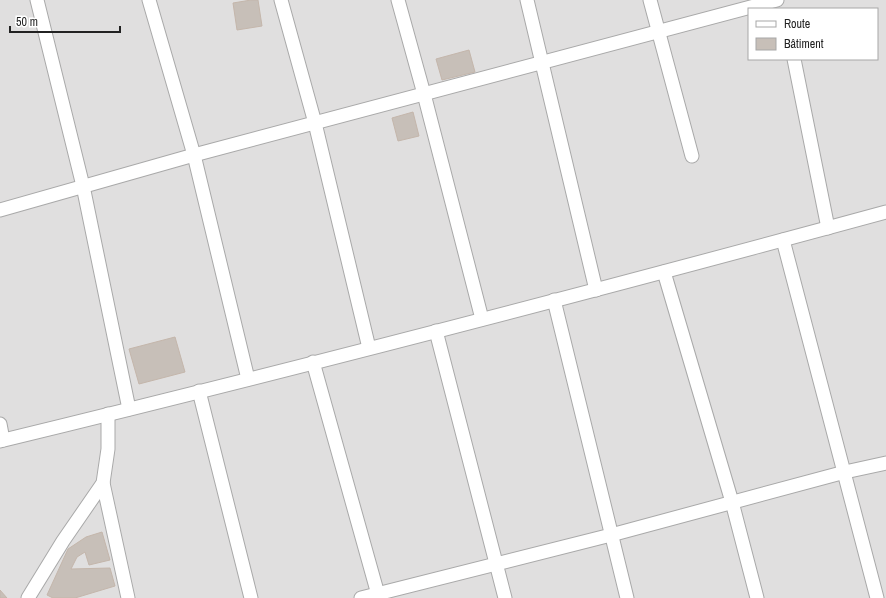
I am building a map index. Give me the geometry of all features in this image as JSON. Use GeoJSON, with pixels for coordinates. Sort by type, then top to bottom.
{"type":"FeatureCollection","features":[{"type":"Feature","properties":{"kind":"street"},"geometry":{"type":"LineString","coordinates":[[37,0],[83,186],[129,409]]}},
{"type":"Feature","properties":{"kind":"street"},"geometry":{"type":"LineString","coordinates":[[149,0],[194,155],[248,378]]}},
{"type":"Feature","properties":{"kind":"street"},"geometry":{"type":"LineString","coordinates":[[281,0],[315,123],[369,348]]}},
{"type":"Feature","properties":{"kind":"street"},"geometry":{"type":"LineString","coordinates":[[398,0],[424,94],[482,319]]}},
{"type":"Feature","properties":{"kind":"street"},"geometry":{"type":"LineString","coordinates":[[527,0],[596,290]]}},
{"type":"Feature","properties":{"kind":"street"},"geometry":{"type":"LineString","coordinates":[[650,0],[657,32],[692,156]]}},
{"type":"Feature","properties":{"kind":"street"},"geometry":{"type":"LineString","coordinates":[[0,210],[194,155],[777,0]]}},
{"type":"Feature","properties":{"kind":"street"},"geometry":{"type":"LineString","coordinates":[[794,60],[828,228]]}},
{"type":"Feature","properties":{"kind":"street"},"geometry":{"type":"LineString","coordinates":[[0,424],[2,440],[596,290],[886,212]]}},
{"type":"Feature","properties":{"kind":"street"},"geometry":{"type":"LineString","coordinates":[[783,240],[877,598]]}},
{"type":"Feature","properties":{"kind":"street"},"geometry":{"type":"LineString","coordinates":[[664,272],[732,502],[757,598]]}},
{"type":"Feature","properties":{"kind":"street"},"geometry":{"type":"LineString","coordinates":[[554,300],[627,598]]}},
{"type":"Feature","properties":{"kind":"street"},"geometry":{"type":"LineString","coordinates":[[436,331],[505,598]]}},
{"type":"Feature","properties":{"kind":"street"},"geometry":{"type":"LineString","coordinates":[[312,362],[378,596]]}},
{"type":"Feature","properties":{"kind":"street"},"geometry":{"type":"LineString","coordinates":[[199,391],[251,598]]}},
{"type":"Feature","properties":{"kind":"street"},"geometry":{"type":"LineString","coordinates":[[108,414],[108,449],[103,483],[128,598]]}},
{"type":"Feature","properties":{"kind":"street"},"geometry":{"type":"LineString","coordinates":[[361,598],[378,596],[845,472],[886,463]]}},
{"type":"Feature","properties":{"kind":"street"},"geometry":{"type":"LineString","coordinates":[[28,598],[63,541],[103,483]]}},
{"type":"Feature","properties":{"kind":"shaded area"},"geometry":{"type":"Polygon","coordinates":[[[0,0],[886,0],[886,598],[0,598],[0,0]]]}},
{"type":"Feature","properties":{"kind":"building"},"geometry":{"type":"Polygon","coordinates":[[[258,0],[262,26],[237,30],[233,3],[258,0]]]}},
{"type":"Feature","properties":{"kind":"building"},"geometry":{"type":"Polygon","coordinates":[[[469,50],[475,72],[442,80],[436,59],[469,50]]]}},
{"type":"Feature","properties":{"kind":"building"},"geometry":{"type":"Polygon","coordinates":[[[413,112],[419,136],[398,141],[392,118],[413,112]]]}},
{"type":"Feature","properties":{"kind":"building"},"geometry":{"type":"Polygon","coordinates":[[[175,337],[185,372],[139,384],[129,349],[175,337]]]}},
{"type":"Feature","properties":{"kind":"building"},"geometry":{"type":"Polygon","coordinates":[[[102,532],[110,560],[89,565],[85,552],[77,557],[71,569],[110,568],[115,586],[75,598],[53,598],[47,595],[68,549],[86,537],[102,532]]]}},
{"type":"Feature","properties":{"kind":"building"},"geometry":{"type":"Polygon","coordinates":[[[0,590],[7,598],[0,598],[0,590]]]}}]}
